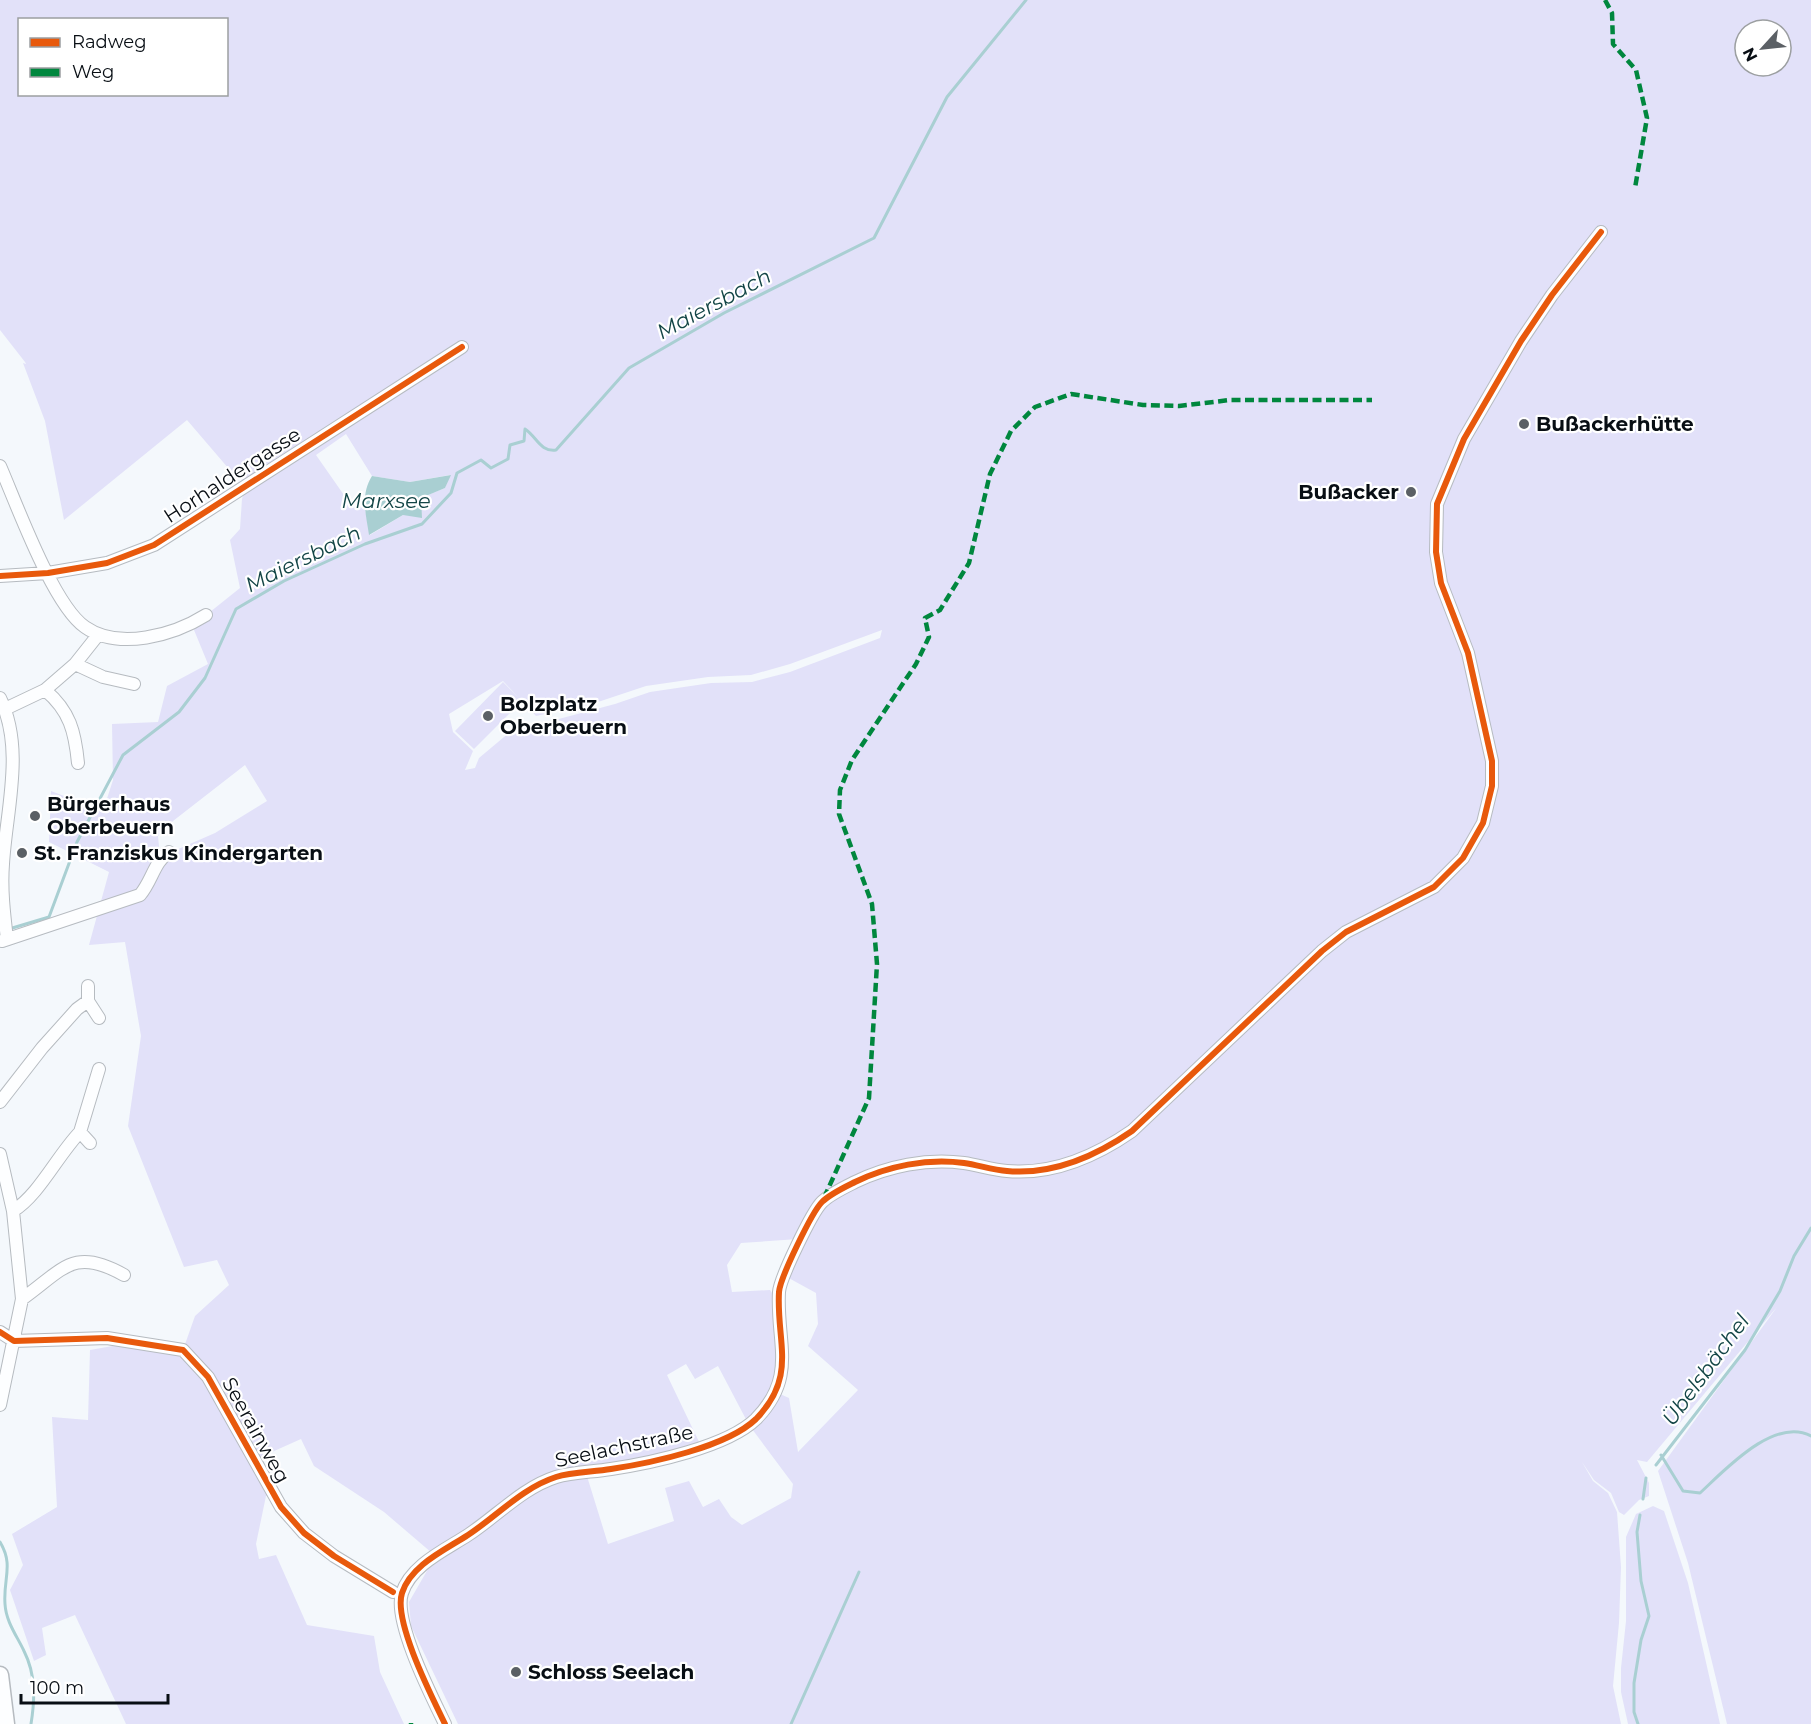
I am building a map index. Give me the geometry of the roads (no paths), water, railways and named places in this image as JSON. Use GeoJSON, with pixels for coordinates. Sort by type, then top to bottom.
{"type":"FeatureCollection","features":[{"type":"Feature","properties":{"kind":"main road"},"geometry":{"type":"LineString","coordinates":[[0,1675],[6,1724]]}},
{"type":"Feature","properties":{"kind":"street","name":"Seelachstraße"},"geometry":{"type":"LineString","coordinates":[[445,1724],[417,1664],[402,1617],[402,1594],[411,1578],[424,1564],[478,1529],[537,1484],[559,1476],[635,1465],[711,1444],[732,1437],[750,1425],[764,1409],[779,1380],[784,1348],[779,1303],[781,1282],[821,1203],[854,1183],[897,1167],[946,1162],[1024,1171],[1064,1165],[1106,1148],[1132,1131],[1322,951],[1346,932],[1383,911],[1423,895],[1445,878],[1463,858],[1478,834],[1486,811],[1492,786],[1492,761],[1468,653],[1441,583],[1436,552],[1437,504],[1464,439],[1521,341],[1601,232]]}},
{"type":"Feature","properties":{"kind":"street","name":"Horhaldergasse"},"geometry":{"type":"LineString","coordinates":[[0,576],[48,573],[107,563],[154,545],[462,347]]}},
{"type":"Feature","properties":{"kind":"street"},"geometry":{"type":"LineString","coordinates":[[0,466],[62,602],[83,626],[98,635],[135,639],[166,633],[193,623],[206,615]]}},
{"type":"Feature","properties":{"kind":"street"},"geometry":{"type":"LineString","coordinates":[[98,635],[75,664],[45,690],[3,704],[13,754],[2,871],[3,940],[140,895],[147,887],[160,858],[169,852]]}},
{"type":"Feature","properties":{"kind":"street"},"geometry":{"type":"LineString","coordinates":[[75,664],[102,677],[134,684]]}},
{"type":"Feature","properties":{"kind":"street"},"geometry":{"type":"LineString","coordinates":[[45,690],[61,704],[76,735],[78,763]]}},
{"type":"Feature","properties":{"kind":"street"},"geometry":{"type":"LineString","coordinates":[[88,986],[88,1001],[99,1018]]}},
{"type":"Feature","properties":{"kind":"street"},"geometry":{"type":"LineString","coordinates":[[0,1102],[42,1048],[77,1009],[88,1001]]}},
{"type":"Feature","properties":{"kind":"street"},"geometry":{"type":"LineString","coordinates":[[13,1211],[25,1203],[66,1146],[80,1132],[99,1069]]}},
{"type":"Feature","properties":{"kind":"street"},"geometry":{"type":"LineString","coordinates":[[80,1132],[90,1143]]}},
{"type":"Feature","properties":{"kind":"street"},"geometry":{"type":"LineString","coordinates":[[0,1154],[13,1211],[22,1299],[0,1405]]}},
{"type":"Feature","properties":{"kind":"street"},"geometry":{"type":"LineString","coordinates":[[22,1299],[70,1263],[92,1260],[124,1275]]}},
{"type":"Feature","properties":{"kind":"street"},"geometry":{"type":"LineString","coordinates":[[0,1332],[14,1341]]}},
{"type":"Feature","properties":{"kind":"street","name":"Seerainweg"},"geometry":{"type":"LineString","coordinates":[[14,1341],[107,1338],[183,1350],[208,1377],[281,1507],[304,1533],[334,1556],[393,1592]]}},
{"type":"Feature","properties":{"kind":"water","name":"Marxsee"},"geometry":{"type":"Polygon","coordinates":[[[451,475],[445,488],[421,498],[422,518],[403,515],[369,535],[365,497],[372,476],[410,482],[451,475]]]}},
{"type":"Feature","properties":{"kind":"waterway","name":"Maiersbach"},"geometry":{"type":"LineString","coordinates":[[9,929],[49,917],[77,842],[123,755],[179,712],[205,678],[236,609],[284,581],[365,544],[422,524],[451,493],[457,473],[481,460],[491,468],[508,459],[510,445],[524,441],[525,429],[546,449],[556,450],[629,368],[724,313],[874,238],[947,97],[1026,0]]}},
{"type":"Feature","properties":{"kind":"waterway","name":"Übelsbächel"},"geometry":{"type":"LineString","coordinates":[[1656,1465],[1745,1350],[1780,1291],[1794,1256],[1811,1228]]}},
{"type":"Feature","properties":{"kind":"waterway"},"geometry":{"type":"LineString","coordinates":[[1661,1455],[1683,1491],[1700,1493],[1736,1460],[1766,1439],[1781,1433],[1797,1432],[1811,1436]]}},
{"type":"Feature","properties":{"kind":"waterway","name":"Übelsbächel"},"geometry":{"type":"LineString","coordinates":[[1643,1499],[1646,1478]]}},
{"type":"Feature","properties":{"kind":"waterway","name":"Übelsbächel"},"geometry":{"type":"LineString","coordinates":[[1638,1724],[1634,1712],[1634,1683],[1641,1640],[1649,1616],[1641,1581],[1637,1532],[1640,1515]]}},
{"type":"Feature","properties":{"kind":"waterway"},"geometry":{"type":"LineString","coordinates":[[0,1542],[7,1565],[6,1611],[28,1660],[33,1678],[31,1724]]}},
{"type":"Feature","properties":{"kind":"waterway"},"geometry":{"type":"LineString","coordinates":[[791,1724],[859,1572]]}},
{"type":"Feature","properties":{"kind":"place","name":"Bußackerhütte"},"geometry":{"type":"Point","coordinates":[1524,424]}},
{"type":"Feature","properties":{"kind":"place","name":"Bußacker"},"geometry":{"type":"Point","coordinates":[1411,492]}},
{"type":"Feature","properties":{"kind":"place","name":"Bolzplatz Oberbeuern"},"geometry":{"type":"Point","coordinates":[488,716]}},
{"type":"Feature","properties":{"kind":"place","name":"Bürgerhaus Oberbeuern"},"geometry":{"type":"Point","coordinates":[35,816]}},
{"type":"Feature","properties":{"kind":"place","name":"St. Franziskus Kindergarten"},"geometry":{"type":"Point","coordinates":[22,853]}},
{"type":"Feature","properties":{"kind":"place","name":"Schloss Seelach"},"geometry":{"type":"Point","coordinates":[516,1672]}}]}
